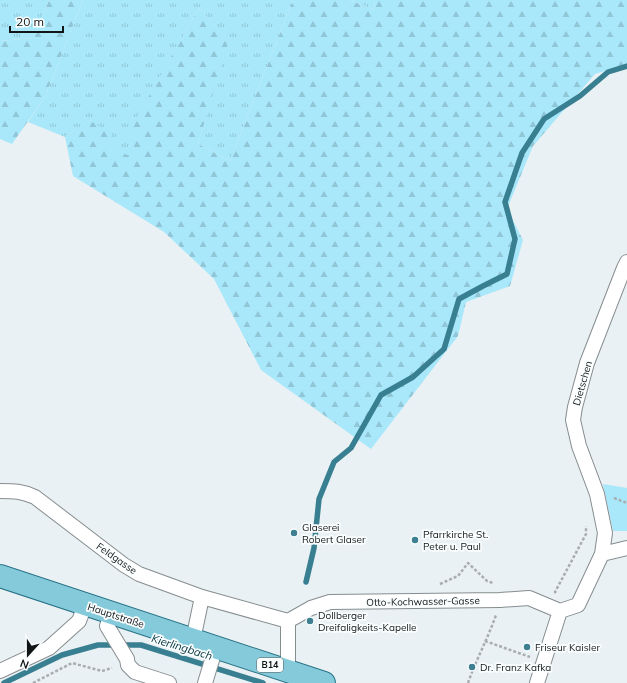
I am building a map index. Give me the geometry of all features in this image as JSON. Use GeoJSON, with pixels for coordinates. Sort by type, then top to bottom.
{"type":"FeatureCollection","features":[{"type":"Feature","properties":{"kind":"main road","name":"Hauptstraße"},"geometry":{"type":"LineString","coordinates":[[0,576],[193,640],[214,654],[288,672],[324,683]]}},
{"type":"Feature","properties":{"kind":"street","name":"Dietschen"},"geometry":{"type":"LineString","coordinates":[[560,611],[578,605],[602,554],[605,533],[597,494],[579,446],[573,420],[574,407],[587,363],[627,262]]}},
{"type":"Feature","properties":{"kind":"street","name":"Feldgasse"},"geometry":{"type":"LineString","coordinates":[[0,492],[26,493],[35,498],[124,565],[139,574],[202,597]]}},
{"type":"Feature","properties":{"kind":"street"},"geometry":{"type":"LineString","coordinates":[[602,554],[627,548]]}},
{"type":"Feature","properties":{"kind":"street"},"geometry":{"type":"LineString","coordinates":[[193,640],[202,597],[288,621],[288,672]]}},
{"type":"Feature","properties":{"kind":"street","name":"Otto-Kochwasser-Gasse"},"geometry":{"type":"LineString","coordinates":[[288,621],[311,608],[330,602],[500,600],[529,598],[560,611]]}},
{"type":"Feature","properties":{"kind":"street"},"geometry":{"type":"LineString","coordinates":[[0,671],[49,648],[79,621],[85,605]]}},
{"type":"Feature","properties":{"kind":"street"},"geometry":{"type":"LineString","coordinates":[[537,683],[560,611]]}},
{"type":"Feature","properties":{"kind":"street"},"geometry":{"type":"LineString","coordinates":[[111,613],[107,626],[135,672],[169,683]]}},
{"type":"Feature","properties":{"kind":"street"},"geometry":{"type":"LineString","coordinates":[[205,683],[214,654]]}},
{"type":"Feature","properties":{"kind":"path"},"geometry":{"type":"LineString","coordinates":[[560,611],[555,592],[586,534],[586,526]]}},
{"type":"Feature","properties":{"kind":"path"},"geometry":{"type":"LineString","coordinates":[[434,586],[458,576],[468,563],[487,582],[499,584]]}},
{"type":"Feature","properties":{"kind":"path"},"geometry":{"type":"LineString","coordinates":[[468,683],[493,625]]}},
{"type":"Feature","properties":{"kind":"path"},"geometry":{"type":"LineString","coordinates":[[485,641],[544,662]]}},
{"type":"Feature","properties":{"kind":"path"},"geometry":{"type":"LineString","coordinates":[[33,683],[72,663],[102,671],[128,662]]}},
{"type":"Feature","properties":{"kind":"green space"},"geometry":{"type":"Polygon","coordinates":[[[0,0],[49,0],[34,38],[0,41],[0,0]]]}},
{"type":"Feature","properties":{"kind":"green space"},"geometry":{"type":"Polygon","coordinates":[[[49,0],[83,0],[45,97],[12,144],[0,139],[0,41],[34,38],[49,0]]]}},
{"type":"Feature","properties":{"kind":"green space"},"geometry":{"type":"Polygon","coordinates":[[[83,0],[293,0],[230,161],[198,144],[228,40],[199,8],[134,124],[133,157],[107,150],[90,120],[65,137],[28,122],[45,97],[83,0]]]}},
{"type":"Feature","properties":{"kind":"green space"},"geometry":{"type":"Polygon","coordinates":[[[293,0],[349,0],[375,10],[374,0],[627,0],[627,64],[595,74],[533,146],[507,209],[523,240],[510,286],[466,302],[458,336],[371,449],[261,370],[214,279],[164,232],[73,176],[65,137],[89,120],[112,134],[108,150],[132,156],[133,124],[199,8],[229,40],[198,144],[230,161],[293,0]]]}},
{"type":"Feature","properties":{"kind":"green space"},"geometry":{"type":"Polygon","coordinates":[[[349,0],[374,0],[375,10],[349,0]]]}},
{"type":"Feature","properties":{"kind":"green space"},"geometry":{"type":"Polygon","coordinates":[[[603,484],[627,488],[627,531],[613,531],[603,484]]]}},
{"type":"Feature","properties":{"kind":"waterway"},"geometry":{"type":"LineString","coordinates":[[306,582],[314,548],[319,499],[334,462],[351,448],[381,395],[413,377],[444,349],[459,299],[507,274],[515,239],[505,202],[522,153],[544,119],[580,96],[608,72],[627,66]]}},
{"type":"Feature","properties":{"kind":"waterway","name":"Kierlingbach"},"geometry":{"type":"LineString","coordinates":[[4,683],[62,655],[98,645],[141,645],[263,683]]}},
{"type":"Feature","properties":{"kind":"place","name":"Glaserei Robert Glaser"},"geometry":{"type":"Point","coordinates":[294,533]}},
{"type":"Feature","properties":{"kind":"place","name":"Pfarrkirche St. Peter u. Paul"},"geometry":{"type":"Point","coordinates":[415,540]}},
{"type":"Feature","properties":{"kind":"place","name":"Dollberger Dreifaligkeits-Kapelle"},"geometry":{"type":"Point","coordinates":[310,621]}},
{"type":"Feature","properties":{"kind":"place","name":"Friseur Kaisler"},"geometry":{"type":"Point","coordinates":[527,647]}},
{"type":"Feature","properties":{"kind":"place","name":"Dr. Franz Kafka"},"geometry":{"type":"Point","coordinates":[472,667]}}]}
